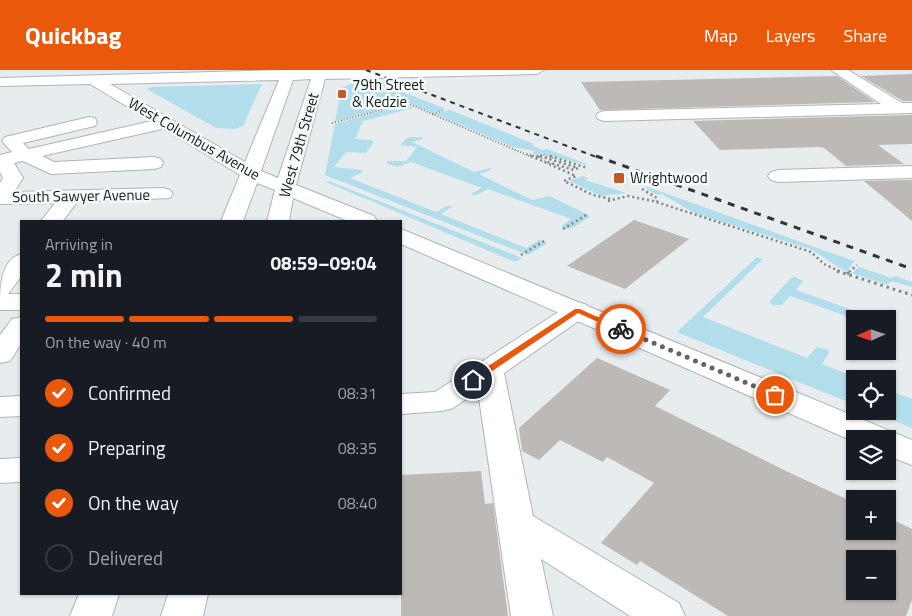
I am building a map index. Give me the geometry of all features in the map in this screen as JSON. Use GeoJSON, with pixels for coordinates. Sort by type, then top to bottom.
{"type":"FeatureCollection","features":[{"type":"Feature","properties":{"kind":"main road"},"geometry":{"type":"LineString","coordinates":[[2,84],[88,75],[537,70]]}},
{"type":"Feature","properties":{"kind":"main road"},"geometry":{"type":"LineString","coordinates":[[838,70],[905,108],[912,117]]}},
{"type":"Feature","properties":{"kind":"main road","name":"West 79th Street"},"geometry":{"type":"LineString","coordinates":[[278,220],[285,188],[320,72]]}},
{"type":"Feature","properties":{"kind":"main road","name":"West 79th Street"},"geometry":{"type":"LineString","coordinates":[[232,220],[288,73]]}},
{"type":"Feature","properties":{"kind":"main road","name":"West Columbus Avenue"},"geometry":{"type":"LineString","coordinates":[[88,75],[250,173],[364,220]]}},
{"type":"Feature","properties":{"kind":"main road"},"geometry":{"type":"LineString","coordinates":[[604,116],[905,108]]}},
{"type":"Feature","properties":{"kind":"main road"},"geometry":{"type":"LineString","coordinates":[[89,122],[10,141],[25,155],[51,168],[154,163]]}},
{"type":"Feature","properties":{"kind":"main road"},"geometry":{"type":"LineString","coordinates":[[0,198],[12,178],[1,160],[165,123]]}},
{"type":"Feature","properties":{"kind":"main road"},"geometry":{"type":"LineString","coordinates":[[778,176],[912,172]]}},
{"type":"Feature","properties":{"kind":"main road","name":"South Sawyer Avenue"},"geometry":{"type":"LineString","coordinates":[[0,198],[163,194]]}},
{"type":"Feature","properties":{"kind":"main road"},"geometry":{"type":"LineString","coordinates":[[53,220],[71,196]]}},
{"type":"Feature","properties":{"kind":"main road"},"geometry":{"type":"LineString","coordinates":[[402,236],[857,430]]}},
{"type":"Feature","properties":{"kind":"main road"},"geometry":{"type":"LineString","coordinates":[[0,289],[20,262]]}},
{"type":"Feature","properties":{"kind":"main road"},"geometry":{"type":"LineString","coordinates":[[0,302],[20,302]]}},
{"type":"Feature","properties":{"kind":"main road"},"geometry":{"type":"LineString","coordinates":[[402,404],[442,401],[578,310]]}},
{"type":"Feature","properties":{"kind":"main road"},"geometry":{"type":"LineString","coordinates":[[0,355],[20,326]]}},
{"type":"Feature","properties":{"kind":"main road"},"geometry":{"type":"LineString","coordinates":[[488,369],[532,616]]}},
{"type":"Feature","properties":{"kind":"main road"},"geometry":{"type":"LineString","coordinates":[[0,407],[20,406]]}},
{"type":"Feature","properties":{"kind":"main road"},"geometry":{"type":"LineString","coordinates":[[896,446],[912,453]]}},
{"type":"Feature","properties":{"kind":"main road"},"geometry":{"type":"LineString","coordinates":[[0,471],[20,470]]}},
{"type":"Feature","properties":{"kind":"main road"},"geometry":{"type":"LineString","coordinates":[[516,524],[664,616]]}},
{"type":"Feature","properties":{"kind":"main road"},"geometry":{"type":"LineString","coordinates":[[91,616],[99,595]]}},
{"type":"Feature","properties":{"kind":"main road"},"geometry":{"type":"LineString","coordinates":[[182,616],[188,595]]}},
{"type":"Feature","properties":{"kind":"path"},"geometry":{"type":"LineString","coordinates":[[331,123],[407,103],[576,176],[564,181],[593,196],[610,200],[628,196],[657,202],[811,252],[824,264],[912,295]]}},
{"type":"Feature","properties":{"kind":"path"},"geometry":{"type":"LineString","coordinates":[[432,114],[444,110]]}},
{"type":"Feature","properties":{"kind":"path"},"geometry":{"type":"LineString","coordinates":[[518,152],[578,168],[574,170],[534,159]]}},
{"type":"Feature","properties":{"kind":"path"},"geometry":{"type":"LineString","coordinates":[[539,157],[542,154],[587,168]]}},
{"type":"Feature","properties":{"kind":"path"},"geometry":{"type":"LineString","coordinates":[[642,190],[657,198],[659,200],[657,202]]}},
{"type":"Feature","properties":{"kind":"path"},"geometry":{"type":"LineString","coordinates":[[563,229],[588,214]]}},
{"type":"Feature","properties":{"kind":"path"},"geometry":{"type":"LineString","coordinates":[[521,255],[544,241]]}},
{"type":"Feature","properties":{"kind":"path"},"geometry":{"type":"LineString","coordinates":[[848,274],[857,265]]}},
{"type":"Feature","properties":{"kind":"shaded area"},"geometry":{"type":"Polygon","coordinates":[[[364,81],[382,81],[405,93],[446,109],[432,113],[408,102],[335,121],[340,96],[344,96],[345,93],[340,93],[341,88],[364,81]]]}},
{"type":"Feature","properties":{"kind":"shaded area"},"geometry":{"type":"Polygon","coordinates":[[[262,84],[243,126],[235,129],[216,128],[147,89],[152,87],[262,84]]]}},
{"type":"Feature","properties":{"kind":"shaded area"},"geometry":{"type":"Polygon","coordinates":[[[406,104],[413,108],[363,121],[355,139],[371,140],[374,142],[366,153],[346,152],[334,167],[362,170],[363,172],[350,178],[436,212],[447,206],[453,206],[441,214],[526,248],[539,240],[546,242],[546,244],[528,255],[325,175],[335,124],[406,104]]]}},
{"type":"Feature","properties":{"kind":"shaded area"},"geometry":{"type":"Polygon","coordinates":[[[450,110],[534,144],[531,145],[543,150],[547,149],[587,164],[541,153],[538,155],[533,154],[535,151],[513,147],[435,114],[450,110]]]}},
{"type":"Feature","properties":{"kind":"shaded area"},"geometry":{"type":"Polygon","coordinates":[[[410,137],[422,137],[423,139],[412,142],[474,172],[491,168],[491,170],[479,174],[532,200],[549,196],[589,215],[589,217],[572,228],[565,229],[562,226],[571,219],[488,189],[477,195],[472,195],[472,193],[482,188],[411,162],[397,167],[388,164],[387,161],[406,161],[417,147],[400,145],[410,137]]]}},
{"type":"Feature","properties":{"kind":"shaded area"},"geometry":{"type":"Polygon","coordinates":[[[583,176],[588,178],[585,180],[626,193],[601,196],[569,181],[583,176]]]}},
{"type":"Feature","properties":{"kind":"shaded area"},"geometry":{"type":"Polygon","coordinates":[[[329,181],[522,258],[515,262],[326,182],[329,181]]]}},
{"type":"Feature","properties":{"kind":"shaded area"},"geometry":{"type":"Polygon","coordinates":[[[648,187],[855,261],[847,271],[810,249],[694,213],[662,194],[657,195],[645,188],[648,187]]]}},
{"type":"Feature","properties":{"kind":"shaded area"},"geometry":{"type":"Polygon","coordinates":[[[757,257],[763,259],[703,317],[807,358],[817,347],[828,350],[829,353],[822,364],[846,373],[846,401],[677,332],[757,257]]]}},
{"type":"Feature","properties":{"kind":"shaded area"},"geometry":{"type":"Polygon","coordinates":[[[859,267],[892,278],[895,276],[912,282],[912,287],[891,281],[887,285],[852,273],[859,267]]]}},
{"type":"Feature","properties":{"kind":"shaded area"},"geometry":{"type":"Polygon","coordinates":[[[795,277],[803,281],[796,290],[853,310],[846,310],[846,316],[790,296],[782,305],[773,305],[769,302],[791,278],[795,277]]]}},
{"type":"Feature","properties":{"kind":"shaded area"},"geometry":{"type":"Polygon","coordinates":[[[896,393],[912,399],[912,428],[892,420],[896,420],[896,393]]]}},
{"type":"Feature","properties":{"kind":"building"},"geometry":{"type":"Polygon","coordinates":[[[912,74],[912,101],[903,101],[861,76],[912,74]]]}},
{"type":"Feature","properties":{"kind":"building"},"geometry":{"type":"Polygon","coordinates":[[[837,76],[875,102],[600,110],[581,82],[837,76]]]}},
{"type":"Feature","properties":{"kind":"building"},"geometry":{"type":"Polygon","coordinates":[[[912,115],[912,144],[878,145],[904,164],[846,166],[824,148],[819,147],[720,150],[693,121],[912,115]]]}},
{"type":"Feature","properties":{"kind":"building"},"geometry":{"type":"Polygon","coordinates":[[[912,180],[912,221],[864,181],[912,180]]]}},
{"type":"Feature","properties":{"kind":"building"},"geometry":{"type":"Polygon","coordinates":[[[634,220],[689,239],[625,289],[567,266],[634,220]]]}},
{"type":"Feature","properties":{"kind":"building"},"geometry":{"type":"Polygon","coordinates":[[[597,358],[670,390],[655,406],[846,499],[846,540],[896,540],[896,521],[912,529],[912,600],[906,616],[728,616],[640,561],[637,565],[601,543],[654,483],[607,457],[603,462],[560,440],[539,460],[522,451],[519,428],[597,358]]]}},
{"type":"Feature","properties":{"kind":"building"},"geometry":{"type":"Polygon","coordinates":[[[481,471],[485,504],[493,503],[508,616],[401,616],[402,475],[481,471]]]}},
{"type":"Feature","properties":{"kind":"railway"},"geometry":{"type":"LineString","coordinates":[[366,70],[599,158]]}},
{"type":"Feature","properties":{"kind":"railway"},"geometry":{"type":"LineString","coordinates":[[596,156],[912,269]]}},
{"type":"Feature","properties":{"kind":"way so far"},"geometry":{"type":"LineString","coordinates":[[621,329],[775,395]]}},
{"type":"Feature","properties":{"kind":"place","name":"79th Street & Kedzie"},"geometry":{"type":"Point","coordinates":[342,94]}},
{"type":"Feature","properties":{"kind":"place","name":"Wrightwood"},"geometry":{"type":"Point","coordinates":[619,178]}},
{"type":"Feature","properties":{"kind":"route"},"geometry":{"type":"LineString","coordinates":[[473,380],[578,310],[621,329]]}}]}
